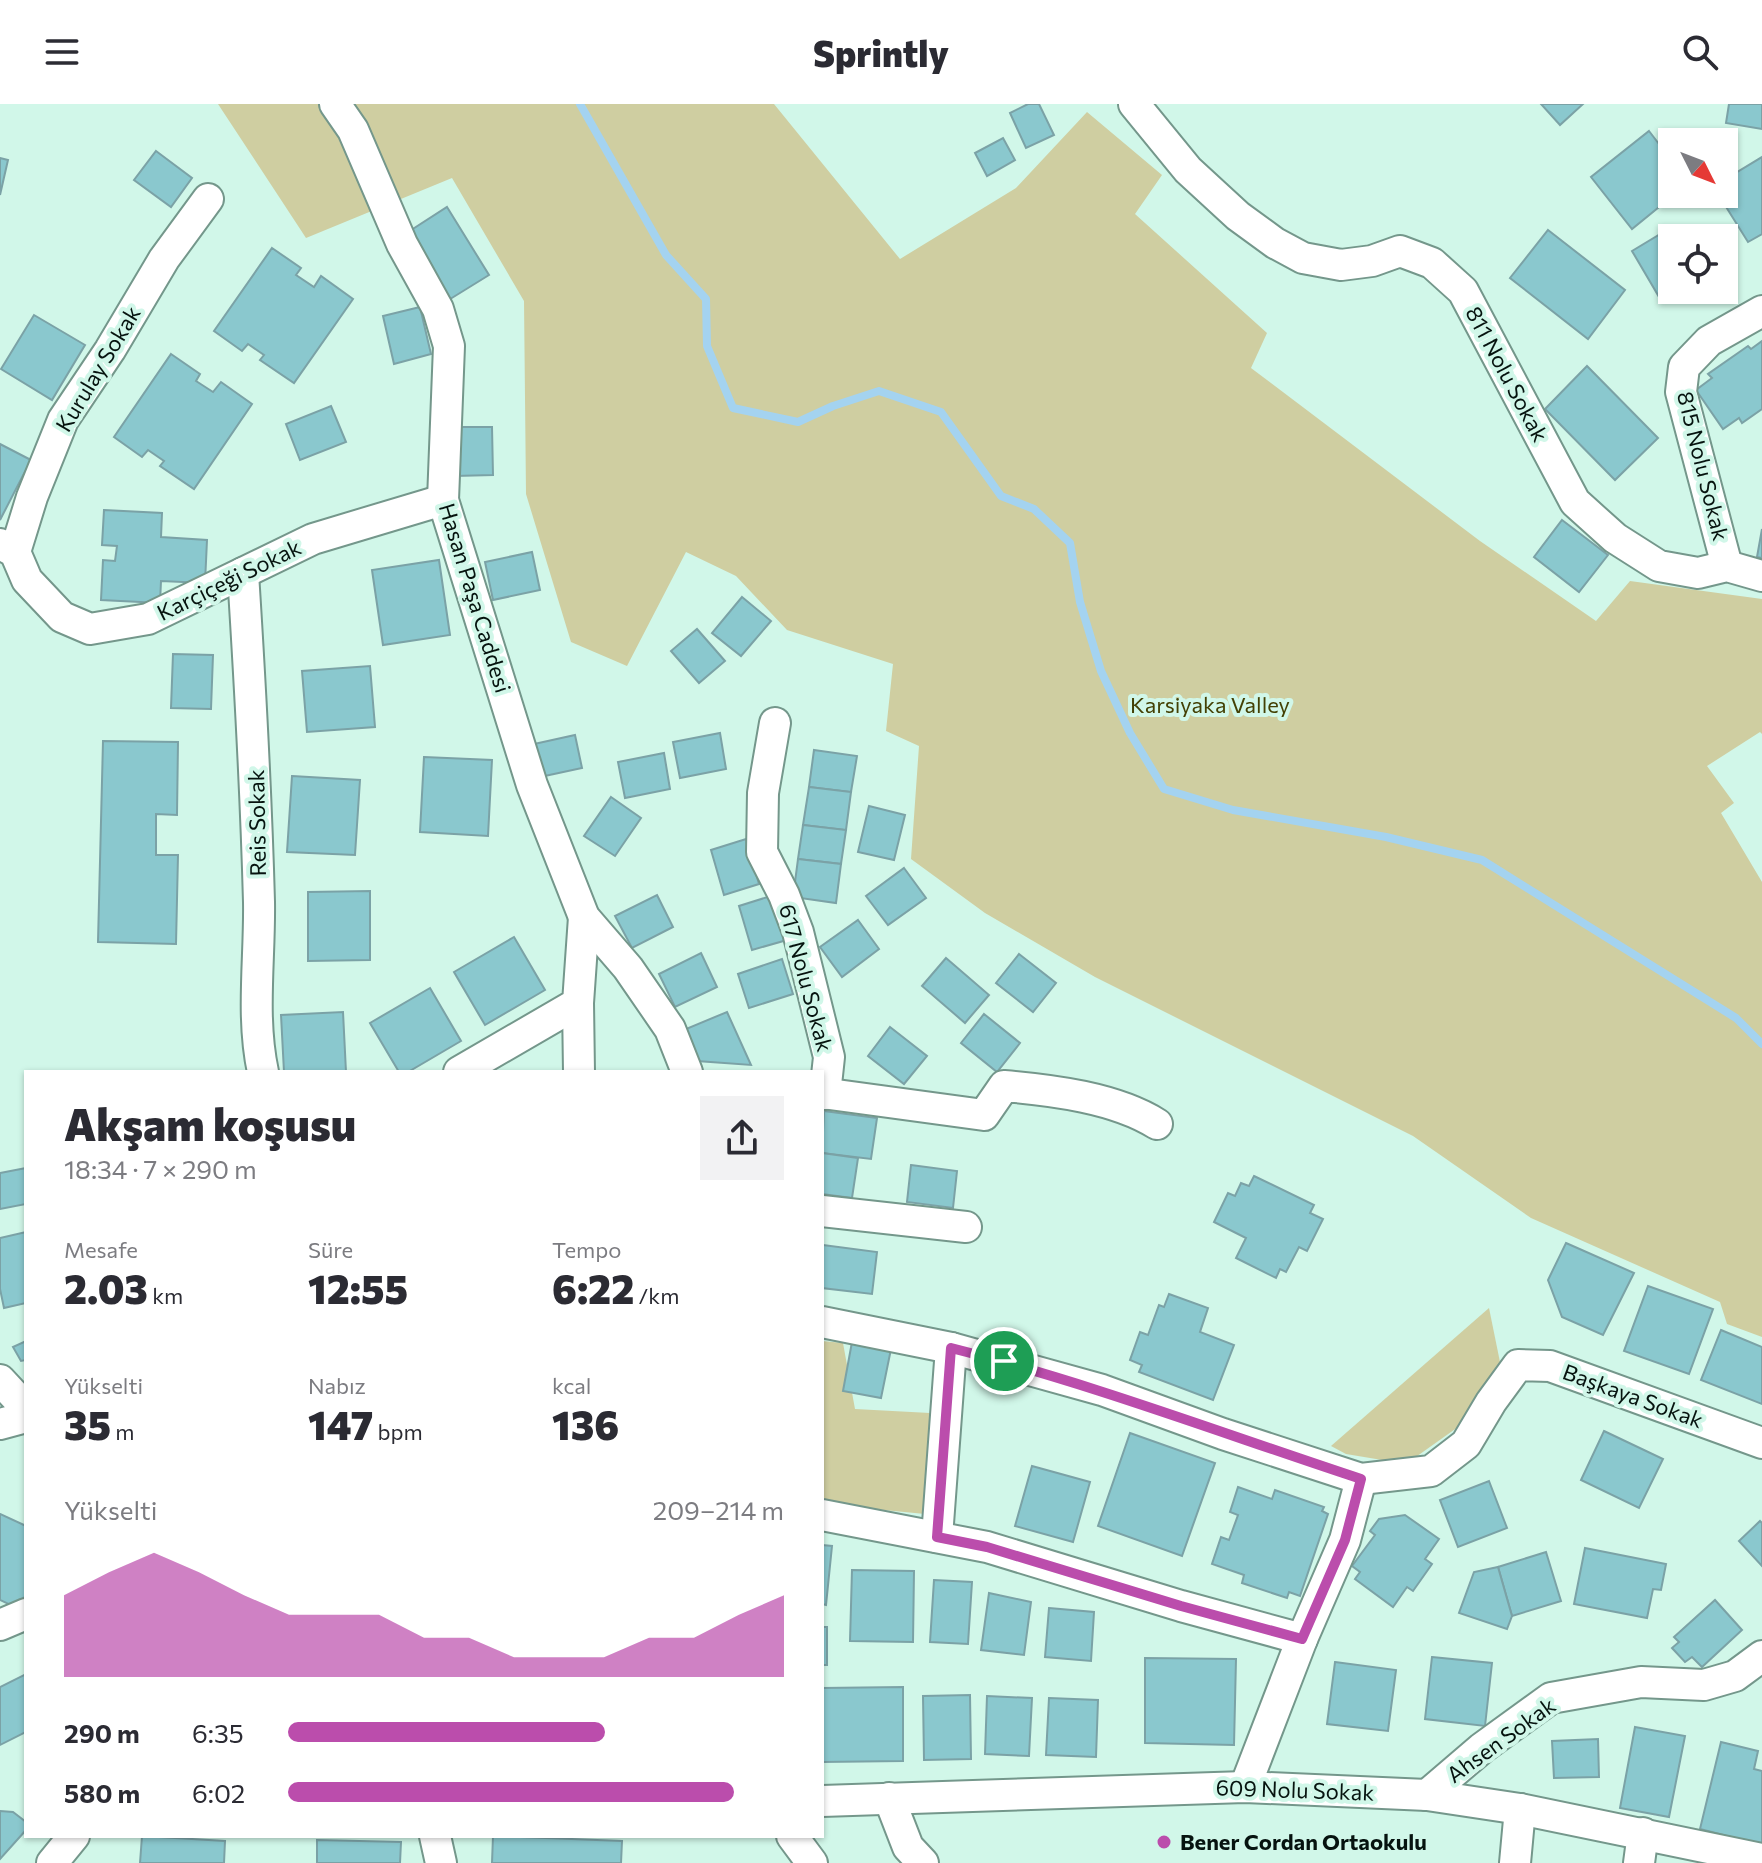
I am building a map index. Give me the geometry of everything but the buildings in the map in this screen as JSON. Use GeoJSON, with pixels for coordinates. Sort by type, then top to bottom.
{"type":"FeatureCollection","features":[{"type":"Feature","properties":{"kind":"street","name":"Hasan Paşa Caddesi"},"geometry":{"type":"LineString","coordinates":[[335,104],[353,130],[402,244],[438,309],[449,346],[443,500],[532,785],[584,917],[628,968],[670,1029],[686,1070]]}},
{"type":"Feature","properties":{"kind":"street","name":"811 Nolu Sokak"},"geometry":{"type":"LineString","coordinates":[[1134,104],[1188,170],[1238,216],[1275,243],[1303,258],[1341,265],[1372,261],[1400,251],[1432,263],[1463,291],[1575,502],[1615,538],[1659,566],[1698,573],[1727,566],[1762,576]]}},
{"type":"Feature","properties":{"kind":"street","name":"Kurulay Sokak"},"geometry":{"type":"LineString","coordinates":[[7,548],[32,497],[63,420],[110,350],[164,259],[208,199]]}},
{"type":"Feature","properties":{"kind":"street","name":"815 Nolu Sokak"},"geometry":{"type":"LineString","coordinates":[[1727,566],[1681,392],[1684,367],[1709,341],[1762,311]]}},
{"type":"Feature","properties":{"kind":"street","name":"Karçiçeği Sokak"},"geometry":{"type":"LineString","coordinates":[[7,548],[27,580],[62,617],[90,629],[148,619],[313,539],[443,500]]}},
{"type":"Feature","properties":{"kind":"street","name":"Reis Sokak"},"geometry":{"type":"LineString","coordinates":[[243,573],[255,754],[259,908],[257,1045],[263,1070]]}},
{"type":"Feature","properties":{"kind":"street","name":"617 Nolu Sokak"},"geometry":{"type":"LineString","coordinates":[[775,723],[763,793],[762,852],[784,895],[798,932],[829,1057],[824,1094]]}},
{"type":"Feature","properties":{"kind":"street"},"geometry":{"type":"LineString","coordinates":[[579,1070],[578,1003],[584,917]]}},
{"type":"Feature","properties":{"kind":"street"},"geometry":{"type":"LineString","coordinates":[[462,1070],[578,1003]]}},
{"type":"Feature","properties":{"kind":"street"},"geometry":{"type":"LineString","coordinates":[[824,1094],[984,1115],[1004,1086],[1047,1090],[1138,1112],[1157,1124]]}},
{"type":"Feature","properties":{"kind":"street"},"geometry":{"type":"LineString","coordinates":[[824,1211],[966,1227]]}},
{"type":"Feature","properties":{"kind":"street"},"geometry":{"type":"LineString","coordinates":[[824,1322],[951,1348],[1102,1390],[1361,1479],[1345,1540],[1302,1639],[1245,1787]]}},
{"type":"Feature","properties":{"kind":"street"},"geometry":{"type":"LineString","coordinates":[[937,1537],[951,1348]]}},
{"type":"Feature","properties":{"kind":"street","name":"Başkaya Sokak"},"geometry":{"type":"LineString","coordinates":[[1361,1479],[1431,1471],[1466,1444],[1518,1365],[1550,1366],[1762,1443]]}},
{"type":"Feature","properties":{"kind":"street"},"geometry":{"type":"LineString","coordinates":[[0,1380],[24,1406]]}},
{"type":"Feature","properties":{"kind":"street"},"geometry":{"type":"LineString","coordinates":[[0,1424],[24,1418]]}},
{"type":"Feature","properties":{"kind":"street"},"geometry":{"type":"LineString","coordinates":[[824,1515],[987,1547],[1302,1639]]}},
{"type":"Feature","properties":{"kind":"street"},"geometry":{"type":"LineString","coordinates":[[0,1625],[24,1615]]}},
{"type":"Feature","properties":{"kind":"street","name":"Ahsen Sokak"},"geometry":{"type":"LineString","coordinates":[[1427,1795],[1482,1748],[1551,1698],[1641,1682],[1704,1685],[1735,1676],[1762,1656]]}},
{"type":"Feature","properties":{"kind":"street","name":"609 Nolu Sokak"},"geometry":{"type":"LineString","coordinates":[[824,1801],[1245,1787],[1427,1795],[1643,1833],[1752,1860]]}},
{"type":"Feature","properties":{"kind":"street"},"geometry":{"type":"LineString","coordinates":[[889,1798],[908,1847],[923,1863]]}},
{"type":"Feature","properties":{"kind":"street"},"geometry":{"type":"LineString","coordinates":[[1515,1863],[1520,1809]]}},
{"type":"Feature","properties":{"kind":"street"},"geometry":{"type":"LineString","coordinates":[[1639,1863],[1643,1833]]}},
{"type":"Feature","properties":{"kind":"street"},"geometry":{"type":"LineString","coordinates":[[52,1863],[72,1838]]}},
{"type":"Feature","properties":{"kind":"street"},"geometry":{"type":"LineString","coordinates":[[435,1838],[441,1863]]}},
{"type":"Feature","properties":{"kind":"street"},"geometry":{"type":"LineString","coordinates":[[793,1838],[812,1863]]}},
{"type":"Feature","properties":{"kind":"green space","name":"Karsiyaka Valley"},"geometry":{"type":"Polygon","coordinates":[[[218,104],[774,104],[900,259],[1016,188],[1087,112],[1162,175],[1135,214],[1267,333],[1251,368],[1480,541],[1596,621],[1630,581],[1762,599],[1762,734],[1760,732],[1707,766],[1734,803],[1721,813],[1762,882],[1762,1337],[1727,1324],[1720,1302],[1531,1218],[1413,1136],[1095,977],[985,913],[911,859],[919,746],[886,731],[893,664],[787,630],[736,576],[686,552],[627,666],[571,642],[526,494],[524,301],[452,178],[306,238],[218,104]]]}},
{"type":"Feature","properties":{"kind":"green space"},"geometry":{"type":"Polygon","coordinates":[[[1489,1308],[1501,1367],[1458,1427],[1406,1464],[1346,1454],[1331,1446],[1489,1308]]]}},
{"type":"Feature","properties":{"kind":"green space"},"geometry":{"type":"Polygon","coordinates":[[[824,1341],[843,1343],[855,1409],[930,1413],[925,1514],[824,1504],[824,1341]]]}},
{"type":"Feature","properties":{"kind":"waterway"},"geometry":{"type":"LineString","coordinates":[[580,104],[666,255],[706,299],[707,346],[733,408],[798,422],[833,406],[879,391],[941,412],[1001,496],[1034,509],[1070,543],[1080,602],[1101,671],[1130,733],[1164,789],[1233,810],[1386,837],[1482,860],[1736,1018],[1762,1044]]}},
{"type":"Feature","properties":{"kind":"place","name":"Bener Cordan Ortaokulu"},"geometry":{"type":"Point","coordinates":[1164,1842]}},
{"type":"Feature","properties":{"kind":"route"},"geometry":{"type":"LineString","coordinates":[[951,1348],[1004,1361],[1102,1390],[1361,1479],[1345,1540],[1302,1639],[987,1547],[937,1537],[951,1348]]}}]}
